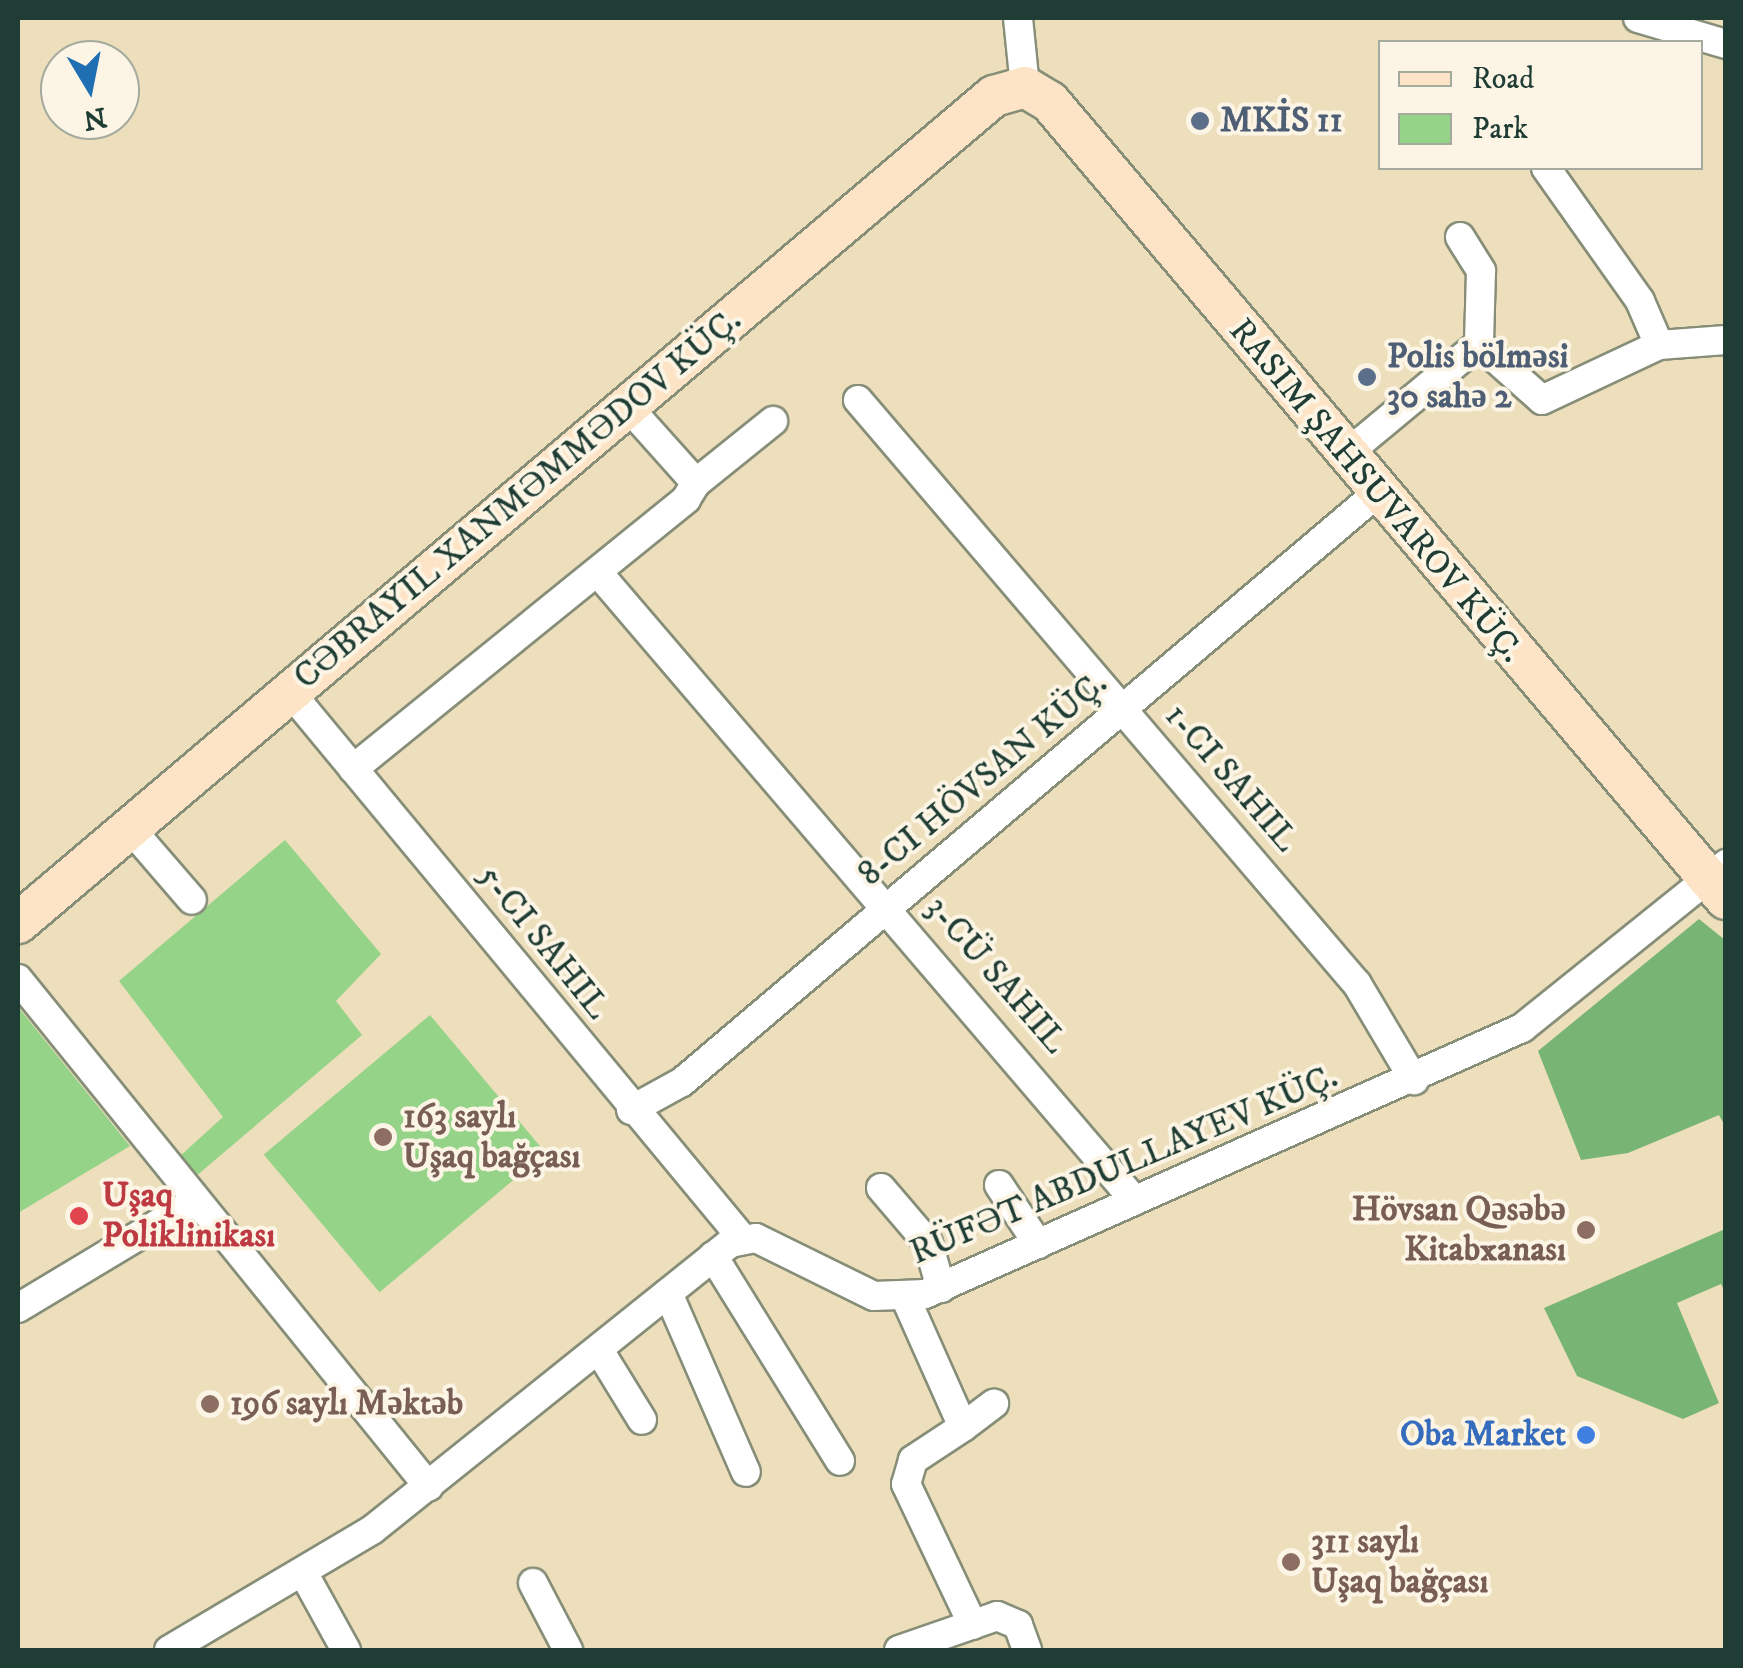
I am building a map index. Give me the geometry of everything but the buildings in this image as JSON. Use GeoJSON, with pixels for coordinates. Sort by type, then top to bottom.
{"type":"FeatureCollection","features":[{"type":"Feature","properties":{"kind":"street"},"geometry":{"type":"LineString","coordinates":[[18,923],[994,96],[1025,86],[1018,18]]}},
{"type":"Feature","properties":{"kind":"street"},"geometry":{"type":"LineString","coordinates":[[1638,18],[1726,44]]}},
{"type":"Feature","properties":{"kind":"street","name":"RASIM ŞAHSUVAROV KÜÇ."},"geometry":{"type":"LineString","coordinates":[[1025,86],[1050,102],[1376,494],[1720,880]]}},
{"type":"Feature","properties":{"kind":"street"},"geometry":{"type":"LineString","coordinates":[[1547,170],[1640,301],[1659,345]]}},
{"type":"Feature","properties":{"kind":"street"},"geometry":{"type":"LineString","coordinates":[[1460,237],[1480,271],[1480,344],[1542,400],[1659,345],[1726,340]]}},
{"type":"Feature","properties":{"kind":"street"},"geometry":{"type":"LineString","coordinates":[[1344,456],[1480,344]]}},
{"type":"Feature","properties":{"kind":"street","name":"1-CI SAHIL"},"geometry":{"type":"LineString","coordinates":[[858,400],[1357,984],[1414,1080]]}},
{"type":"Feature","properties":{"kind":"street"},"geometry":{"type":"LineString","coordinates":[[628,407],[696,482]]}},
{"type":"Feature","properties":{"kind":"street"},"geometry":{"type":"LineString","coordinates":[[353,770],[600,574],[696,482],[773,422]]}},
{"type":"Feature","properties":{"kind":"street","name":"8-CI HÖVSAN KÜÇ."},"geometry":{"type":"LineString","coordinates":[[631,1110],[682,1082],[1376,494]]}},
{"type":"Feature","properties":{"kind":"street","name":"3-CÜ SAHIL"},"geometry":{"type":"LineString","coordinates":[[600,574],[1134,1201]]}},
{"type":"Feature","properties":{"kind":"street","name":"5-CI SAHIL"},"geometry":{"type":"LineString","coordinates":[[289,691],[631,1110],[742,1238]]}},
{"type":"Feature","properties":{"kind":"street"},"geometry":{"type":"LineString","coordinates":[[130,828],[192,900]]}},
{"type":"Feature","properties":{"kind":"street","name":"RÜFƏT ABDULLAYEV KÜÇ."},"geometry":{"type":"LineString","coordinates":[[742,1238],[874,1296],[906,1298],[941,1288],[1414,1080],[1549,1011],[1720,880]]}},
{"type":"Feature","properties":{"kind":"street"},"geometry":{"type":"LineString","coordinates":[[18,979],[429,1486]]}},
{"type":"Feature","properties":{"kind":"street"},"geometry":{"type":"LineString","coordinates":[[999,1185],[1038,1244]]}},
{"type":"Feature","properties":{"kind":"street"},"geometry":{"type":"LineString","coordinates":[[881,1188],[928,1243],[941,1288]]}},
{"type":"Feature","properties":{"kind":"street"},"geometry":{"type":"LineString","coordinates":[[18,1308],[196,1201]]}},
{"type":"Feature","properties":{"kind":"street"},"geometry":{"type":"LineString","coordinates":[[169,1650],[304,1574],[429,1486],[713,1256],[742,1238]]}},
{"type":"Feature","properties":{"kind":"street"},"geometry":{"type":"LineString","coordinates":[[713,1256],[840,1461]]}},
{"type":"Feature","properties":{"kind":"street"},"geometry":{"type":"LineString","coordinates":[[668,1294],[746,1472]]}},
{"type":"Feature","properties":{"kind":"street"},"geometry":{"type":"LineString","coordinates":[[906,1298],[963,1427]]}},
{"type":"Feature","properties":{"kind":"street"},"geometry":{"type":"LineString","coordinates":[[599,1350],[642,1420]]}},
{"type":"Feature","properties":{"kind":"street"},"geometry":{"type":"LineString","coordinates":[[973,1625],[905,1469],[994,1404]]}},
{"type":"Feature","properties":{"kind":"street"},"geometry":{"type":"LineString","coordinates":[[304,1574],[346,1650]]}},
{"type":"Feature","properties":{"kind":"street"},"geometry":{"type":"LineString","coordinates":[[533,1583],[568,1650]]}},
{"type":"Feature","properties":{"kind":"street"},"geometry":{"type":"LineString","coordinates":[[899,1650],[1008,1616],[1027,1650]]}},
{"type":"Feature","properties":{"kind":"green space"},"geometry":{"type":"Polygon","coordinates":[[[285,840],[381,954],[336,1001],[362,1035],[195,1177],[180,1156],[223,1117],[119,981],[285,840]]]}},
{"type":"Feature","properties":{"kind":"green space"},"geometry":{"type":"Polygon","coordinates":[[[1699,919],[1725,940],[1725,1126],[1719,1115],[1628,1153],[1581,1160],[1538,1051],[1699,919]]]}},
{"type":"Feature","properties":{"kind":"green space"},"geometry":{"type":"Polygon","coordinates":[[[18,1007],[130,1146],[18,1213],[18,1007]]]}},
{"type":"Feature","properties":{"kind":"green space"},"geometry":{"type":"Polygon","coordinates":[[[430,1015],[546,1153],[379,1292],[264,1154],[430,1015]]]}},
{"type":"Feature","properties":{"kind":"green space"},"geometry":{"type":"Polygon","coordinates":[[[1725,1229],[1725,1292],[1721,1284],[1677,1303],[1719,1403],[1683,1419],[1577,1376],[1544,1308],[1725,1229]]]}},
{"type":"Feature","properties":{"kind":"place","name":"MKİS 11"},"geometry":{"type":"Point","coordinates":[1200,121]}},
{"type":"Feature","properties":{"kind":"place","name":"Polis bölməsi 30 sahə 2"},"geometry":{"type":"Point","coordinates":[1367,377]}},
{"type":"Feature","properties":{"kind":"place","name":"163 saylı Uşaq bağçası"},"geometry":{"type":"Point","coordinates":[383,1137]}},
{"type":"Feature","properties":{"kind":"place","name":"Uşaq Poliklinikası"},"geometry":{"type":"Point","coordinates":[79,1216]}},
{"type":"Feature","properties":{"kind":"place","name":"Hövsan Qəsəbə Kitabxanası"},"geometry":{"type":"Point","coordinates":[1586,1230]}},
{"type":"Feature","properties":{"kind":"place","name":"196 saylı Məktəb"},"geometry":{"type":"Point","coordinates":[210,1404]}},
{"type":"Feature","properties":{"kind":"place","name":"Oba Market"},"geometry":{"type":"Point","coordinates":[1586,1435]}},
{"type":"Feature","properties":{"kind":"place","name":"311 saylı Uşaq bağçası"},"geometry":{"type":"Point","coordinates":[1291,1562]}}]}
